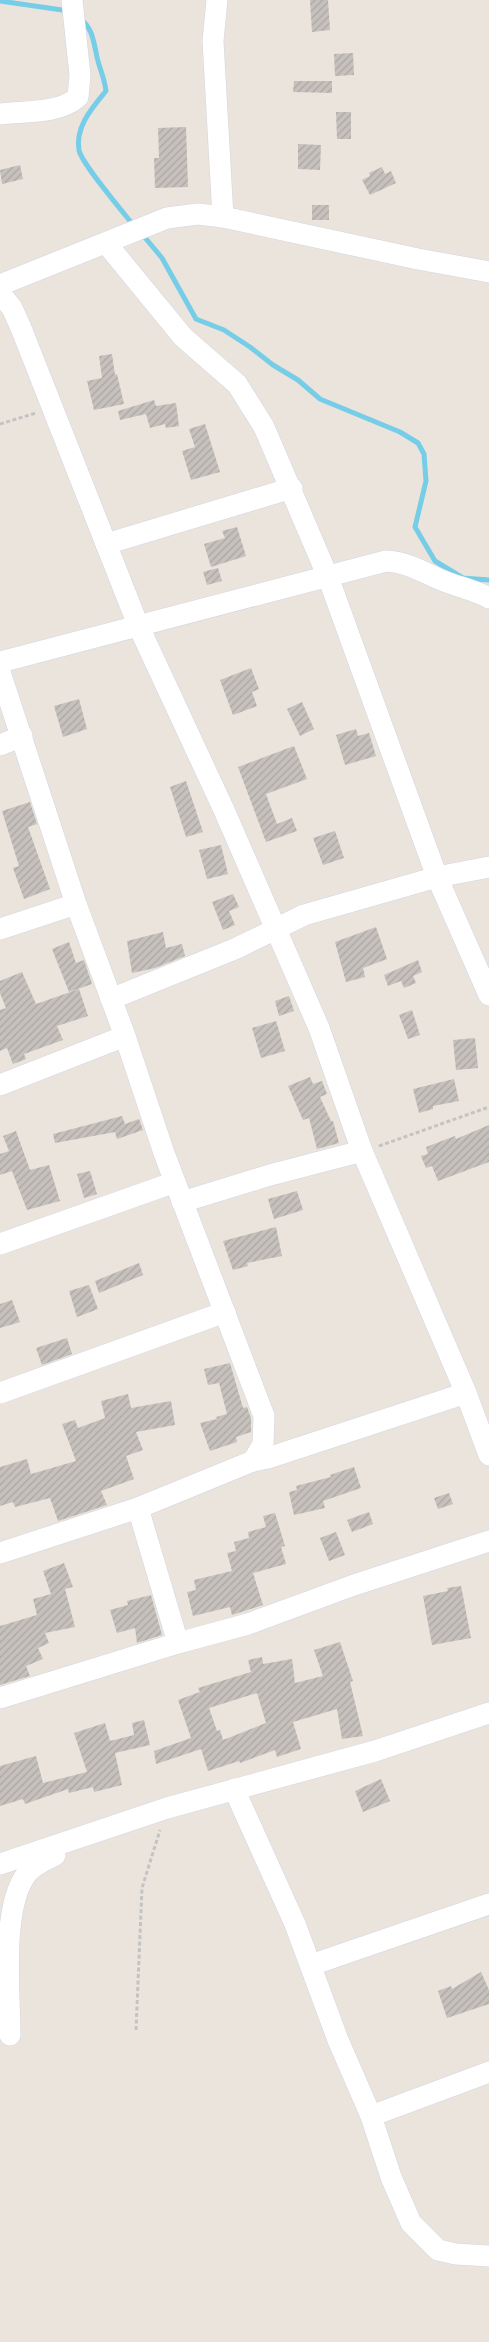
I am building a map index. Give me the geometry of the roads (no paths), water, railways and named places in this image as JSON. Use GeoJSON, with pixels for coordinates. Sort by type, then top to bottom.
{"type":"FeatureCollection","features":[{"type":"Feature","properties":{"kind":"street"},"geometry":{"type":"LineString","coordinates":[[0,114],[57,108],[71,103],[78,97],[80,75],[72,0]]}},
{"type":"Feature","properties":{"kind":"street"},"geometry":{"type":"LineString","coordinates":[[217,0],[213,41],[223,217]]}},
{"type":"Feature","properties":{"kind":"street"},"geometry":{"type":"LineString","coordinates":[[0,285],[174,216],[210,214],[418,259],[489,272]]}},
{"type":"Feature","properties":{"kind":"street"},"geometry":{"type":"LineString","coordinates":[[106,243],[183,337],[237,384],[264,427],[292,488],[328,577],[437,877],[489,995]]}},
{"type":"Feature","properties":{"kind":"street"},"geometry":{"type":"LineString","coordinates":[[0,293],[12,308],[21,328],[138,625],[224,810],[319,1028],[362,1151],[466,1393],[489,1455]]}},
{"type":"Feature","properties":{"kind":"street"},"geometry":{"type":"LineString","coordinates":[[106,544],[292,488]]}},
{"type":"Feature","properties":{"kind":"street"},"geometry":{"type":"LineString","coordinates":[[0,662],[364,566],[395,562],[415,567],[489,598]]}},
{"type":"Feature","properties":{"kind":"street"},"geometry":{"type":"LineString","coordinates":[[0,672],[76,904],[125,1036],[174,1182],[264,1416],[263,1444],[253,1461]]}},
{"type":"Feature","properties":{"kind":"street"},"geometry":{"type":"LineString","coordinates":[[0,745],[22,736]]}},
{"type":"Feature","properties":{"kind":"street"},"geometry":{"type":"LineString","coordinates":[[110,999],[238,948],[304,915],[337,904],[437,877],[489,867]]}},
{"type":"Feature","properties":{"kind":"street"},"geometry":{"type":"LineString","coordinates":[[0,929],[76,904]]}},
{"type":"Feature","properties":{"kind":"street"},"geometry":{"type":"LineString","coordinates":[[0,1085],[125,1036]]}},
{"type":"Feature","properties":{"kind":"street"},"geometry":{"type":"LineString","coordinates":[[182,1202],[270,1175],[362,1151]]}},
{"type":"Feature","properties":{"kind":"street"},"geometry":{"type":"LineString","coordinates":[[0,1244],[174,1182]]}},
{"type":"Feature","properties":{"kind":"street"},"geometry":{"type":"LineString","coordinates":[[0,1393],[225,1312]]}},
{"type":"Feature","properties":{"kind":"street"},"geometry":{"type":"LineString","coordinates":[[0,1553],[138,1508],[253,1461],[277,1455],[466,1393]]}},
{"type":"Feature","properties":{"kind":"street"},"geometry":{"type":"LineString","coordinates":[[138,1508],[178,1643]]}},
{"type":"Feature","properties":{"kind":"street"},"geometry":{"type":"LineString","coordinates":[[0,1698],[178,1643],[248,1624],[354,1585],[489,1541]]}},
{"type":"Feature","properties":{"kind":"street"},"geometry":{"type":"LineString","coordinates":[[0,1864],[167,1808],[375,1751],[489,1713]]}},
{"type":"Feature","properties":{"kind":"street"},"geometry":{"type":"LineString","coordinates":[[234,1789],[311,1965],[338,2040],[371,2116],[391,2177],[411,2223],[438,2250],[456,2254],[489,2256]]}},
{"type":"Feature","properties":{"kind":"street"},"geometry":{"type":"LineString","coordinates":[[10,2035],[4,1928],[16,1895],[28,1871],[85,1836]]}},
{"type":"Feature","properties":{"kind":"street"},"geometry":{"type":"LineString","coordinates":[[311,1965],[489,1904]]}},
{"type":"Feature","properties":{"kind":"street"},"geometry":{"type":"LineString","coordinates":[[371,2116],[489,2072]]}},
{"type":"Feature","properties":{"kind":"waterway"},"geometry":{"type":"LineString","coordinates":[[0,1],[69,11]]}},
{"type":"Feature","properties":{"kind":"waterway"},"geometry":{"type":"LineString","coordinates":[[82,20],[92,34],[106,91],[90,111],[82,126],[78,142],[79,150],[87,166],[134,226]]}},
{"type":"Feature","properties":{"kind":"waterway"},"geometry":{"type":"LineString","coordinates":[[142,234],[162,258],[196,319],[224,330],[273,365],[298,380],[320,399],[400,432],[418,443],[424,454],[426,481],[415,527],[435,561],[463,578],[489,580]]}}]}
